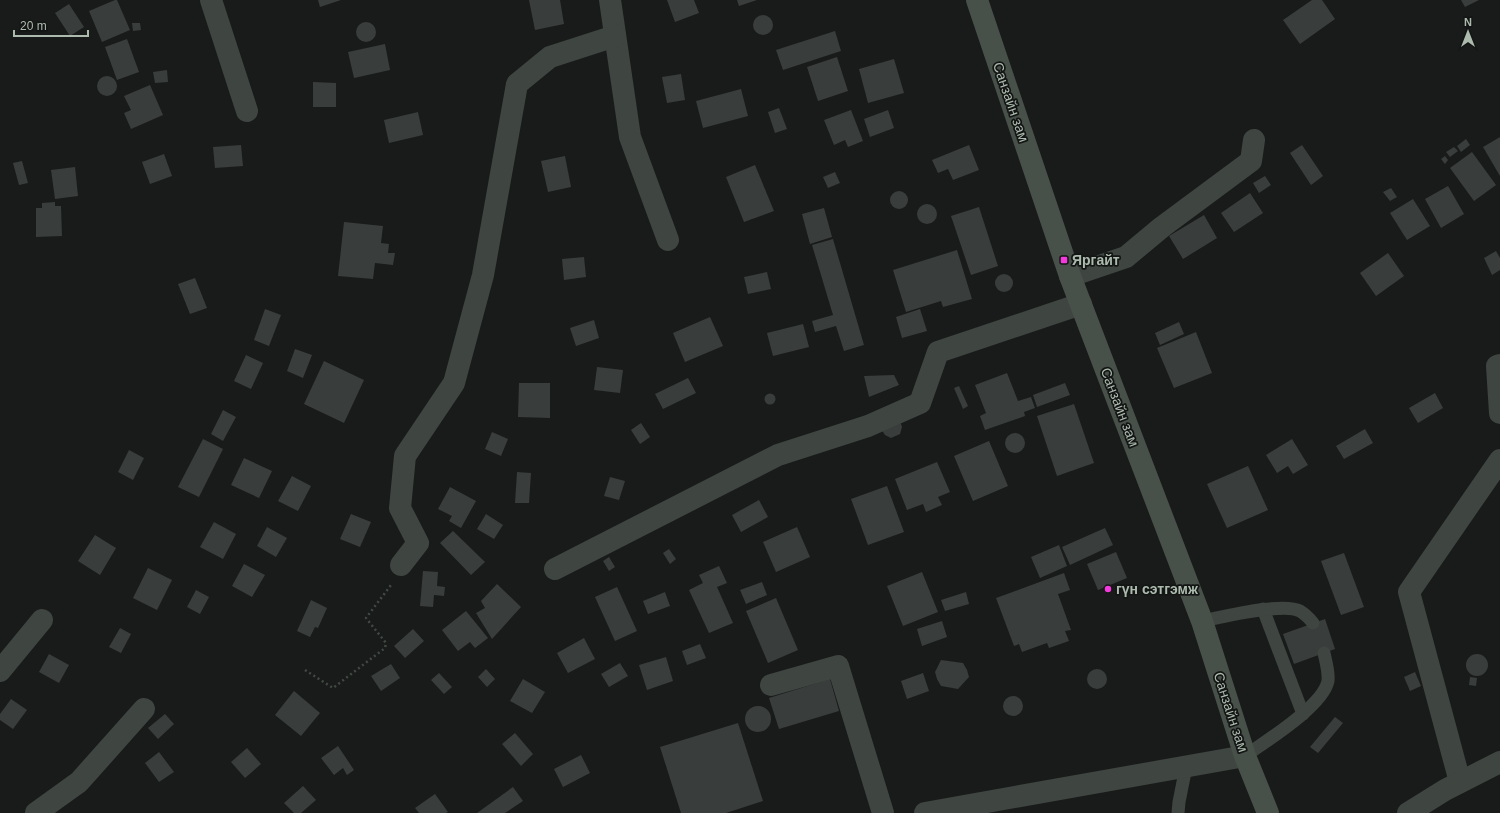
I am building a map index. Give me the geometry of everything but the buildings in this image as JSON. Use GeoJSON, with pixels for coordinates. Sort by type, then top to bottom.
{"type":"FeatureCollection","features":[{"type":"Feature","properties":{"kind":"main road","name":"Санзайн зам"},"geometry":{"type":"LineString","coordinates":[[977,0],[1070,276],[1202,621],[1245,756],[1268,813]]}},
{"type":"Feature","properties":{"kind":"street"},"geometry":{"type":"LineString","coordinates":[[211,0],[247,111]]}},
{"type":"Feature","properties":{"kind":"street"},"geometry":{"type":"LineString","coordinates":[[610,0],[630,137],[668,240]]}},
{"type":"Feature","properties":{"kind":"street"},"geometry":{"type":"LineString","coordinates":[[401,565],[418,543],[400,508],[405,456],[454,382],[483,275],[517,84],[550,57],[615,36]]}},
{"type":"Feature","properties":{"kind":"street"},"geometry":{"type":"LineString","coordinates":[[1070,276],[1126,257],[1162,227],[1251,161],[1254,140]]}},
{"type":"Feature","properties":{"kind":"street"},"geometry":{"type":"LineString","coordinates":[[555,569],[778,455],[868,426],[920,403],[938,352],[1081,304]]}},
{"type":"Feature","properties":{"kind":"street"},"geometry":{"type":"LineString","coordinates":[[1500,364],[1497,366],[1500,413]]}},
{"type":"Feature","properties":{"kind":"street"},"geometry":{"type":"LineString","coordinates":[[1460,782],[1409,592],[1500,460]]}},
{"type":"Feature","properties":{"kind":"street"},"geometry":{"type":"LineString","coordinates":[[0,672],[42,620]]}},
{"type":"Feature","properties":{"kind":"street"},"geometry":{"type":"LineString","coordinates":[[771,685],[838,666],[883,813]]}},
{"type":"Feature","properties":{"kind":"street"},"geometry":{"type":"LineString","coordinates":[[36,813],[79,782],[144,709]]}},
{"type":"Feature","properties":{"kind":"street"},"geometry":{"type":"LineString","coordinates":[[925,813],[1245,756]]}},
{"type":"Feature","properties":{"kind":"street"},"geometry":{"type":"LineString","coordinates":[[1408,813],[1444,790],[1500,762]]}},
{"type":"Feature","properties":{"kind":"lane"},"geometry":{"type":"LineString","coordinates":[[1202,621],[1263,609],[1292,608],[1299,610],[1313,623]]}},
{"type":"Feature","properties":{"kind":"lane"},"geometry":{"type":"LineString","coordinates":[[1263,609],[1303,714]]}},
{"type":"Feature","properties":{"kind":"lane"},"geometry":{"type":"LineString","coordinates":[[1245,756],[1303,714],[1323,691],[1327,683],[1328,670],[1324,653]]}},
{"type":"Feature","properties":{"kind":"lane"},"geometry":{"type":"LineString","coordinates":[[1178,813],[1186,767]]}},
{"type":"Feature","properties":{"kind":"path"},"geometry":{"type":"LineString","coordinates":[[305,670],[333,688],[385,648],[386,643],[366,618],[390,589],[401,565]]}},
{"type":"Feature","properties":{"kind":"place","name":"Яргайт"},"geometry":{"type":"Point","coordinates":[1064,260]}},
{"type":"Feature","properties":{"kind":"place","name":"гүн сэтгэмж"},"geometry":{"type":"Point","coordinates":[1108,589]}}]}
